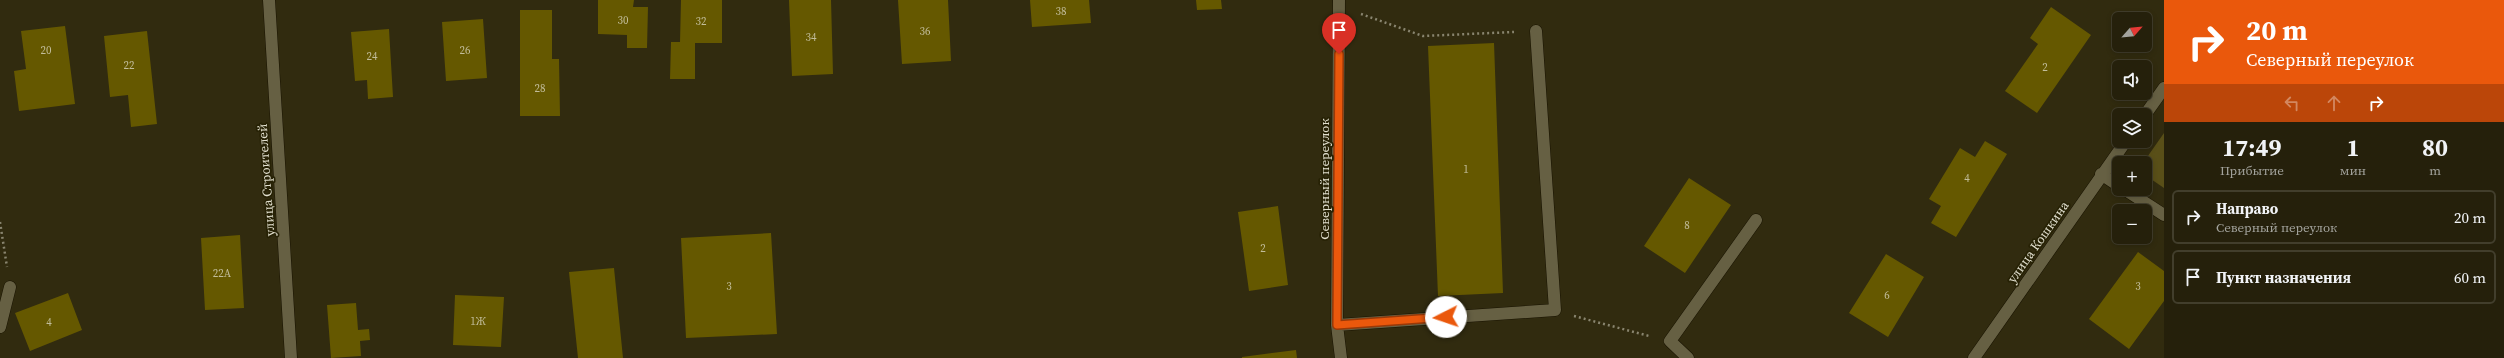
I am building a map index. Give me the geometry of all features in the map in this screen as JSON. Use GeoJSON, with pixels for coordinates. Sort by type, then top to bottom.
{"type":"FeatureCollection","features":[{"type":"Feature","properties":{"kind":"street","name":"улица Строителей"},"geometry":{"type":"LineString","coordinates":[[269,0],[291,358]]}},
{"type":"Feature","properties":{"kind":"street","name":"Северный переулок"},"geometry":{"type":"LineString","coordinates":[[1339,3],[1337,325],[1341,358]]}},
{"type":"Feature","properties":{"kind":"street"},"geometry":{"type":"LineString","coordinates":[[1337,325],[1555,310],[1536,31]]}},
{"type":"Feature","properties":{"kind":"street"},"geometry":{"type":"LineString","coordinates":[[2150,108],[2164,88]]}},
{"type":"Feature","properties":{"kind":"street","name":"улица Кошкина"},"geometry":{"type":"LineString","coordinates":[[1974,358],[2101,174],[2121,148]]}},
{"type":"Feature","properties":{"kind":"street"},"geometry":{"type":"LineString","coordinates":[[2101,174],[2112,181]]}},
{"type":"Feature","properties":{"kind":"street"},"geometry":{"type":"LineString","coordinates":[[2135,196],[2164,215]]}},
{"type":"Feature","properties":{"kind":"street"},"geometry":{"type":"LineString","coordinates":[[1688,358],[1670,341],[1756,220]]}},
{"type":"Feature","properties":{"kind":"street"},"geometry":{"type":"LineString","coordinates":[[0,327],[10,286]]}},
{"type":"Feature","properties":{"kind":"path"},"geometry":{"type":"LineString","coordinates":[[1339,3],[1423,36],[1536,31]]}},
{"type":"Feature","properties":{"kind":"path"},"geometry":{"type":"LineString","coordinates":[[0,222],[10,286]]}},
{"type":"Feature","properties":{"kind":"path"},"geometry":{"type":"LineString","coordinates":[[1555,310],[1670,341]]}},
{"type":"Feature","properties":{"kind":"shaded area"},"geometry":{"type":"Polygon","coordinates":[[[2164,133],[2164,188],[2152,180],[2152,156],[2148,156],[2164,133]]]}},
{"type":"Feature","properties":{"kind":"building"},"geometry":{"type":"Polygon","coordinates":[[[598,0],[634,0],[633,7],[648,7],[647,48],[627,48],[627,35],[598,34],[598,0]]]}},
{"type":"Feature","properties":{"kind":"building"},"geometry":{"type":"Polygon","coordinates":[[[681,0],[722,0],[722,43],[695,43],[695,79],[670,79],[671,42],[680,42],[681,0]]]}},
{"type":"Feature","properties":{"kind":"building"},"geometry":{"type":"Polygon","coordinates":[[[789,0],[831,0],[833,74],[792,76],[789,0]]]}},
{"type":"Feature","properties":{"kind":"building"},"geometry":{"type":"Polygon","coordinates":[[[898,0],[948,0],[951,61],[902,64],[898,0]]]}},
{"type":"Feature","properties":{"kind":"building"},"geometry":{"type":"Polygon","coordinates":[[[1030,0],[1089,0],[1091,23],[1032,27],[1030,0]]]}},
{"type":"Feature","properties":{"kind":"building"},"geometry":{"type":"Polygon","coordinates":[[[1196,0],[1221,0],[1222,9],[1197,10],[1196,0]]]}},
{"type":"Feature","properties":{"kind":"building"},"geometry":{"type":"Polygon","coordinates":[[[2051,7],[2091,35],[2037,113],[2005,91],[2038,44],[2030,38],[2051,7]]]}},
{"type":"Feature","properties":{"kind":"building"},"geometry":{"type":"Polygon","coordinates":[[[520,10],[552,10],[552,59],[559,59],[560,116],[520,116],[520,10]]]}},
{"type":"Feature","properties":{"kind":"building"},"geometry":{"type":"Polygon","coordinates":[[[483,19],[487,78],[446,81],[442,22],[483,19]]]}},
{"type":"Feature","properties":{"kind":"building"},"geometry":{"type":"Polygon","coordinates":[[[65,26],[75,104],[19,111],[14,71],[26,69],[21,31],[65,26]]]}},
{"type":"Feature","properties":{"kind":"building"},"geometry":{"type":"Polygon","coordinates":[[[389,29],[393,97],[368,99],[367,80],[355,81],[351,32],[389,29]]]}},
{"type":"Feature","properties":{"kind":"building"},"geometry":{"type":"Polygon","coordinates":[[[147,31],[157,124],[131,127],[128,95],[110,97],[104,36],[147,31]]]}},
{"type":"Feature","properties":{"kind":"building"},"geometry":{"type":"Polygon","coordinates":[[[1494,43],[1503,293],[1438,296],[1428,46],[1494,43]]]}},
{"type":"Feature","properties":{"kind":"building"},"geometry":{"type":"Polygon","coordinates":[[[1985,141],[2007,154],[1956,237],[1931,223],[1941,206],[1929,199],[1960,148],[1975,157],[1985,141]]]}},
{"type":"Feature","properties":{"kind":"building"},"geometry":{"type":"Polygon","coordinates":[[[1689,178],[1731,205],[1685,273],[1644,246],[1689,178]]]}},
{"type":"Feature","properties":{"kind":"building"},"geometry":{"type":"Polygon","coordinates":[[[1278,206],[1288,285],[1249,291],[1238,212],[1278,206]]]}},
{"type":"Feature","properties":{"kind":"building"},"geometry":{"type":"Polygon","coordinates":[[[771,233],[777,334],[686,338],[681,238],[771,233]]]}},
{"type":"Feature","properties":{"kind":"building"},"geometry":{"type":"Polygon","coordinates":[[[240,235],[244,308],[205,310],[201,238],[240,235]]]}},
{"type":"Feature","properties":{"kind":"building"},"geometry":{"type":"Polygon","coordinates":[[[2138,252],[2164,271],[2164,301],[2129,349],[2089,319],[2138,252]]]}},
{"type":"Feature","properties":{"kind":"building"},"geometry":{"type":"Polygon","coordinates":[[[1886,254],[1924,277],[1888,337],[1849,313],[1886,254]]]}},
{"type":"Feature","properties":{"kind":"building"},"geometry":{"type":"Polygon","coordinates":[[[614,268],[623,358],[578,358],[569,272],[614,268]]]}},
{"type":"Feature","properties":{"kind":"building"},"geometry":{"type":"Polygon","coordinates":[[[68,293],[82,330],[30,351],[15,313],[68,293]]]}},
{"type":"Feature","properties":{"kind":"building"},"geometry":{"type":"Polygon","coordinates":[[[455,295],[504,297],[501,347],[453,345],[455,295]]]}},
{"type":"Feature","properties":{"kind":"building"},"geometry":{"type":"Polygon","coordinates":[[[356,303],[358,330],[369,329],[370,340],[360,341],[361,356],[331,358],[327,305],[356,303]]]}},
{"type":"Feature","properties":{"kind":"building"},"geometry":{"type":"Polygon","coordinates":[[[1296,350],[1297,358],[1242,358],[1242,357],[1296,350]]]}},
{"type":"Feature","properties":{"kind":"route"},"geometry":{"type":"LineString","coordinates":[[1339,54],[1337,325],[1446,317]]}}]}
